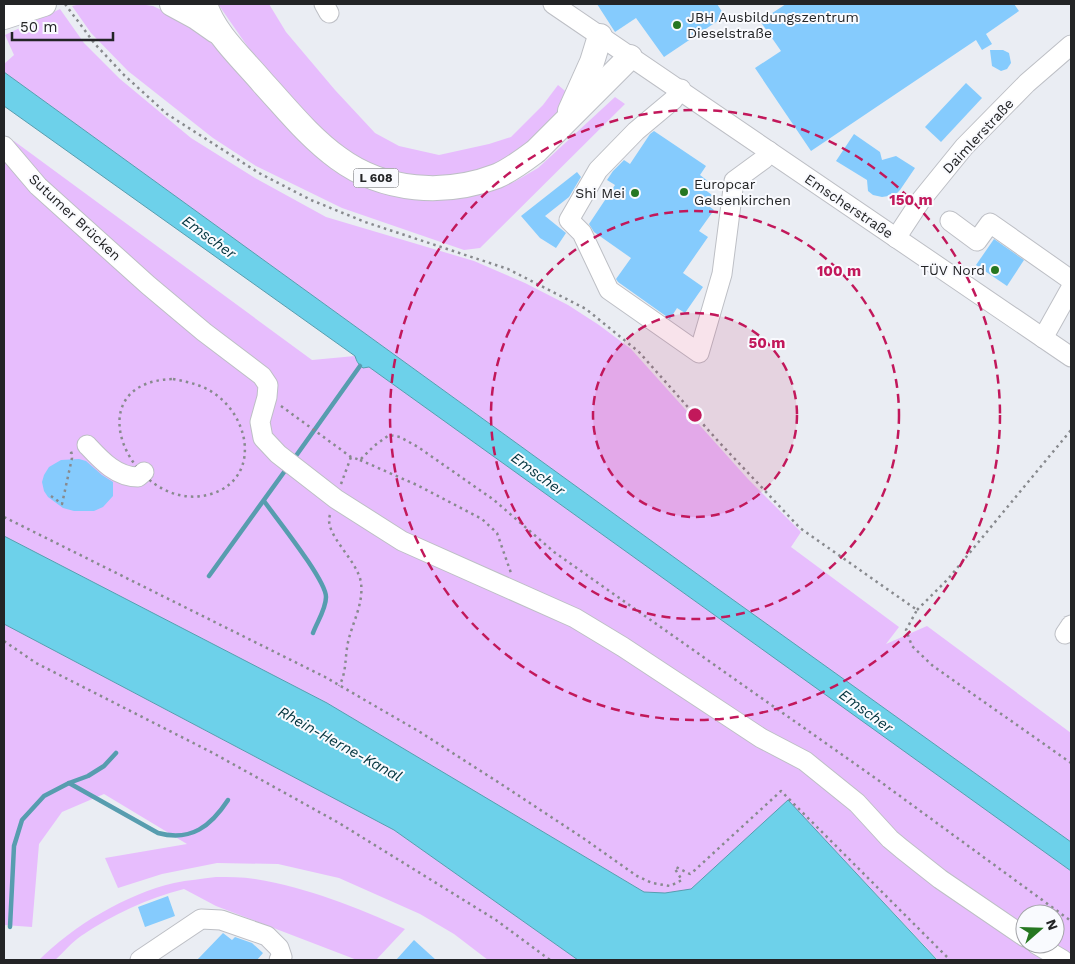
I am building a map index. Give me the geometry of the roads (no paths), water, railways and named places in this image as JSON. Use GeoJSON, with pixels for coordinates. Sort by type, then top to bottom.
{"type":"FeatureCollection","features":[{"type":"Feature","properties":{"kind":"main road"},"geometry":{"type":"LineString","coordinates":[[4,9],[12,4]]}},
{"type":"Feature","properties":{"kind":"main road"},"geometry":{"type":"LineString","coordinates":[[4,17],[44,4]]}},
{"type":"Feature","properties":{"kind":"main road","name":"L 608"},"geometry":{"type":"LineString","coordinates":[[172,4],[196,17],[222,35]]}},
{"type":"Feature","properties":{"kind":"main road","name":"L 608"},"geometry":{"type":"LineString","coordinates":[[205,4],[222,35],[299,123],[319,143],[356,170],[374,178],[418,188],[461,186],[499,175],[518,164],[536,151],[630,57]]}},
{"type":"Feature","properties":{"kind":"main road","name":"L 608"},"geometry":{"type":"LineString","coordinates":[[566,122],[592,62],[600,36]]}},
{"type":"Feature","properties":{"kind":"street","name":"Emscherstraße"},"geometry":{"type":"LineString","coordinates":[[553,4],[630,57],[681,89],[1071,357]]}},
{"type":"Feature","properties":{"kind":"street","name":"Daimlerstraße"},"geometry":{"type":"LineString","coordinates":[[896,238],[921,200],[964,147],[1027,83],[1071,45]]}},
{"type":"Feature","properties":{"kind":"street"},"geometry":{"type":"LineString","coordinates":[[681,89],[673,100],[636,131],[598,170],[569,220],[582,233],[609,290],[699,353],[722,274],[734,180],[764,160],[769,151]]}},
{"type":"Feature","properties":{"kind":"street","name":"Sutumer Brücken"},"geometry":{"type":"LineString","coordinates":[[4,146],[38,186],[148,285],[204,332],[262,376],[268,385],[267,397],[260,422],[263,438],[278,454],[306,476],[336,499],[402,541],[516,590],[575,618],[623,647],[760,738],[805,761],[857,803],[890,839],[902,849],[1015,930]]}},
{"type":"Feature","properties":{"kind":"street"},"geometry":{"type":"LineString","coordinates":[[950,221],[977,241],[990,223],[1071,280]]}},
{"type":"Feature","properties":{"kind":"street"},"geometry":{"type":"LineString","coordinates":[[1043,338],[1071,288]]}},
{"type":"Feature","properties":{"kind":"street"},"geometry":{"type":"LineString","coordinates":[[87,445],[120,474],[138,477],[144,472]]}},
{"type":"Feature","properties":{"kind":"street"},"geometry":{"type":"LineString","coordinates":[[140,960],[201,919],[221,920],[267,936],[279,948],[282,956],[279,960]]}},
{"type":"Feature","properties":{"kind":"water","name":"Emscher"},"geometry":{"type":"Polygon","coordinates":[[[4,72],[1071,842],[1071,871],[369,367],[363,368],[355,356],[4,106],[4,72]]]}},
{"type":"Feature","properties":{"kind":"water","name":"Rhein-Herne-Kanal"},"geometry":{"type":"Polygon","coordinates":[[[4,536],[327,703],[644,892],[665,893],[691,889],[788,800],[937,960],[578,960],[394,830],[4,624],[4,536]]]}},
{"type":"Feature","properties":{"kind":"waterway"},"geometry":{"type":"LineString","coordinates":[[293,460],[360,366]]}},
{"type":"Feature","properties":{"kind":"waterway"},"geometry":{"type":"LineString","coordinates":[[209,576],[287,468]]}},
{"type":"Feature","properties":{"kind":"waterway"},"geometry":{"type":"LineString","coordinates":[[264,501],[310,564],[324,589],[326,597],[325,606],[313,633]]}},
{"type":"Feature","properties":{"kind":"waterway"},"geometry":{"type":"LineString","coordinates":[[10,927],[14,846],[22,820],[44,796],[88,776],[104,766],[116,753]]}},
{"type":"Feature","properties":{"kind":"waterway"},"geometry":{"type":"LineString","coordinates":[[69,783],[158,833],[170,835],[180,835],[199,830],[215,817],[228,800]]}},
{"type":"Feature","properties":{"kind":"place","name":"JBH Ausbildungszentrum Dieselstraße"},"geometry":{"type":"Point","coordinates":[677,25]}},
{"type":"Feature","properties":{"kind":"place","name":"Europcar Gelsenkirchen"},"geometry":{"type":"Point","coordinates":[684,192]}},
{"type":"Feature","properties":{"kind":"place","name":"Shi Mei"},"geometry":{"type":"Point","coordinates":[635,193]}},
{"type":"Feature","properties":{"kind":"place","name":"TÜV Nord"},"geometry":{"type":"Point","coordinates":[995,270]}}]}
